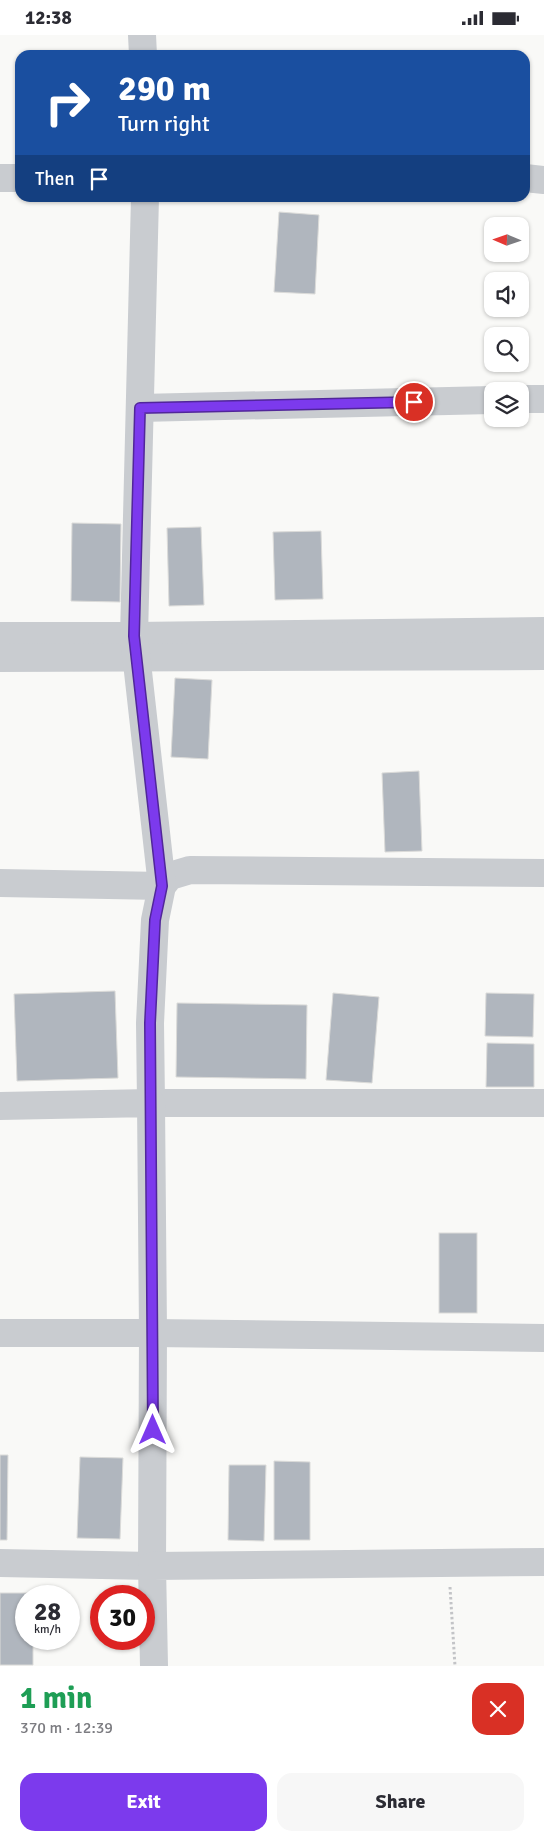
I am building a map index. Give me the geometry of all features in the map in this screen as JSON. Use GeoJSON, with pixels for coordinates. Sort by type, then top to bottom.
{"type":"FeatureCollection","features":[{"type":"Feature","properties":{"kind":"street"},"geometry":{"type":"LineString","coordinates":[[142,35],[143,50]]}},
{"type":"Feature","properties":{"kind":"street"},"geometry":{"type":"LineString","coordinates":[[0,178],[15,178]]}},
{"type":"Feature","properties":{"kind":"street"},"geometry":{"type":"LineString","coordinates":[[530,179],[544,180]]}},
{"type":"Feature","properties":{"kind":"street"},"geometry":{"type":"LineString","coordinates":[[145,202],[135,647],[162,886],[155,920],[150,1023],[154,1666]]}},
{"type":"Feature","properties":{"kind":"street"},"geometry":{"type":"LineString","coordinates":[[529,399],[544,399]]}},
{"type":"Feature","properties":{"kind":"street"},"geometry":{"type":"LineString","coordinates":[[140,408],[484,400]]}},
{"type":"Feature","properties":{"kind":"street"},"geometry":{"type":"LineString","coordinates":[[0,658],[135,647],[544,631]]}},
{"type":"Feature","properties":{"kind":"street"},"geometry":{"type":"LineString","coordinates":[[0,636],[135,647],[544,656]]}},
{"type":"Feature","properties":{"kind":"street"},"geometry":{"type":"LineString","coordinates":[[0,883],[162,886],[170,877],[190,870],[544,873]]}},
{"type":"Feature","properties":{"kind":"street"},"geometry":{"type":"LineString","coordinates":[[0,1106],[151,1103],[544,1103]]}},
{"type":"Feature","properties":{"kind":"street"},"geometry":{"type":"LineString","coordinates":[[0,1333],[544,1338]]}},
{"type":"Feature","properties":{"kind":"street"},"geometry":{"type":"LineString","coordinates":[[0,1563],[152,1566],[544,1562]]}},
{"type":"Feature","properties":{"kind":"path"},"geometry":{"type":"LineString","coordinates":[[448,1564],[455,1666]]}},
{"type":"Feature","properties":{"kind":"building"},"geometry":{"type":"Polygon","coordinates":[[[279,212],[319,215],[315,294],[274,292],[279,212]]]}},
{"type":"Feature","properties":{"kind":"building"},"geometry":{"type":"Polygon","coordinates":[[[72,523],[121,524],[120,602],[71,601],[72,523]]]}},
{"type":"Feature","properties":{"kind":"building"},"geometry":{"type":"Polygon","coordinates":[[[201,527],[204,605],[169,606],[167,528],[201,527]]]}},
{"type":"Feature","properties":{"kind":"building"},"geometry":{"type":"Polygon","coordinates":[[[321,531],[323,599],[275,600],[273,532],[321,531]]]}},
{"type":"Feature","properties":{"kind":"building"},"geometry":{"type":"Polygon","coordinates":[[[175,678],[212,680],[208,759],[171,757],[175,678]]]}},
{"type":"Feature","properties":{"kind":"building"},"geometry":{"type":"Polygon","coordinates":[[[419,771],[422,851],[385,852],[382,773],[419,771]]]}},
{"type":"Feature","properties":{"kind":"building"},"geometry":{"type":"Polygon","coordinates":[[[115,991],[118,1078],[17,1081],[14,994],[115,991]]]}},
{"type":"Feature","properties":{"kind":"building"},"geometry":{"type":"Polygon","coordinates":[[[333,993],[379,997],[372,1083],[326,1080],[333,993]]]}},
{"type":"Feature","properties":{"kind":"building"},"geometry":{"type":"Polygon","coordinates":[[[486,993],[534,994],[533,1037],[485,1036],[486,993]]]}},
{"type":"Feature","properties":{"kind":"building"},"geometry":{"type":"Polygon","coordinates":[[[177,1003],[307,1005],[306,1079],[176,1077],[177,1003]]]}},
{"type":"Feature","properties":{"kind":"building"},"geometry":{"type":"Polygon","coordinates":[[[487,1043],[534,1044],[534,1087],[486,1087],[487,1043]]]}},
{"type":"Feature","properties":{"kind":"building"},"geometry":{"type":"Polygon","coordinates":[[[439,1233],[477,1233],[477,1313],[439,1313],[439,1233]]]}},
{"type":"Feature","properties":{"kind":"building"},"geometry":{"type":"Polygon","coordinates":[[[0,1455],[8,1455],[7,1540],[0,1540],[0,1455]]]}},
{"type":"Feature","properties":{"kind":"building"},"geometry":{"type":"Polygon","coordinates":[[[80,1457],[123,1458],[120,1539],[77,1538],[80,1457]]]}},
{"type":"Feature","properties":{"kind":"building"},"geometry":{"type":"Polygon","coordinates":[[[274,1461],[310,1462],[310,1540],[274,1540],[274,1461]]]}},
{"type":"Feature","properties":{"kind":"building"},"geometry":{"type":"Polygon","coordinates":[[[229,1465],[266,1465],[264,1541],[228,1540],[229,1465]]]}},
{"type":"Feature","properties":{"kind":"building"},"geometry":{"type":"Polygon","coordinates":[[[0,1593],[15,1593],[15,1650],[33,1650],[33,1665],[0,1665],[0,1593]]]}},
{"type":"Feature","properties":{"kind":"route"},"geometry":{"type":"LineString","coordinates":[[153,1430],[150,1023],[155,920],[162,886],[134,636],[140,408],[414,402]]}}]}
